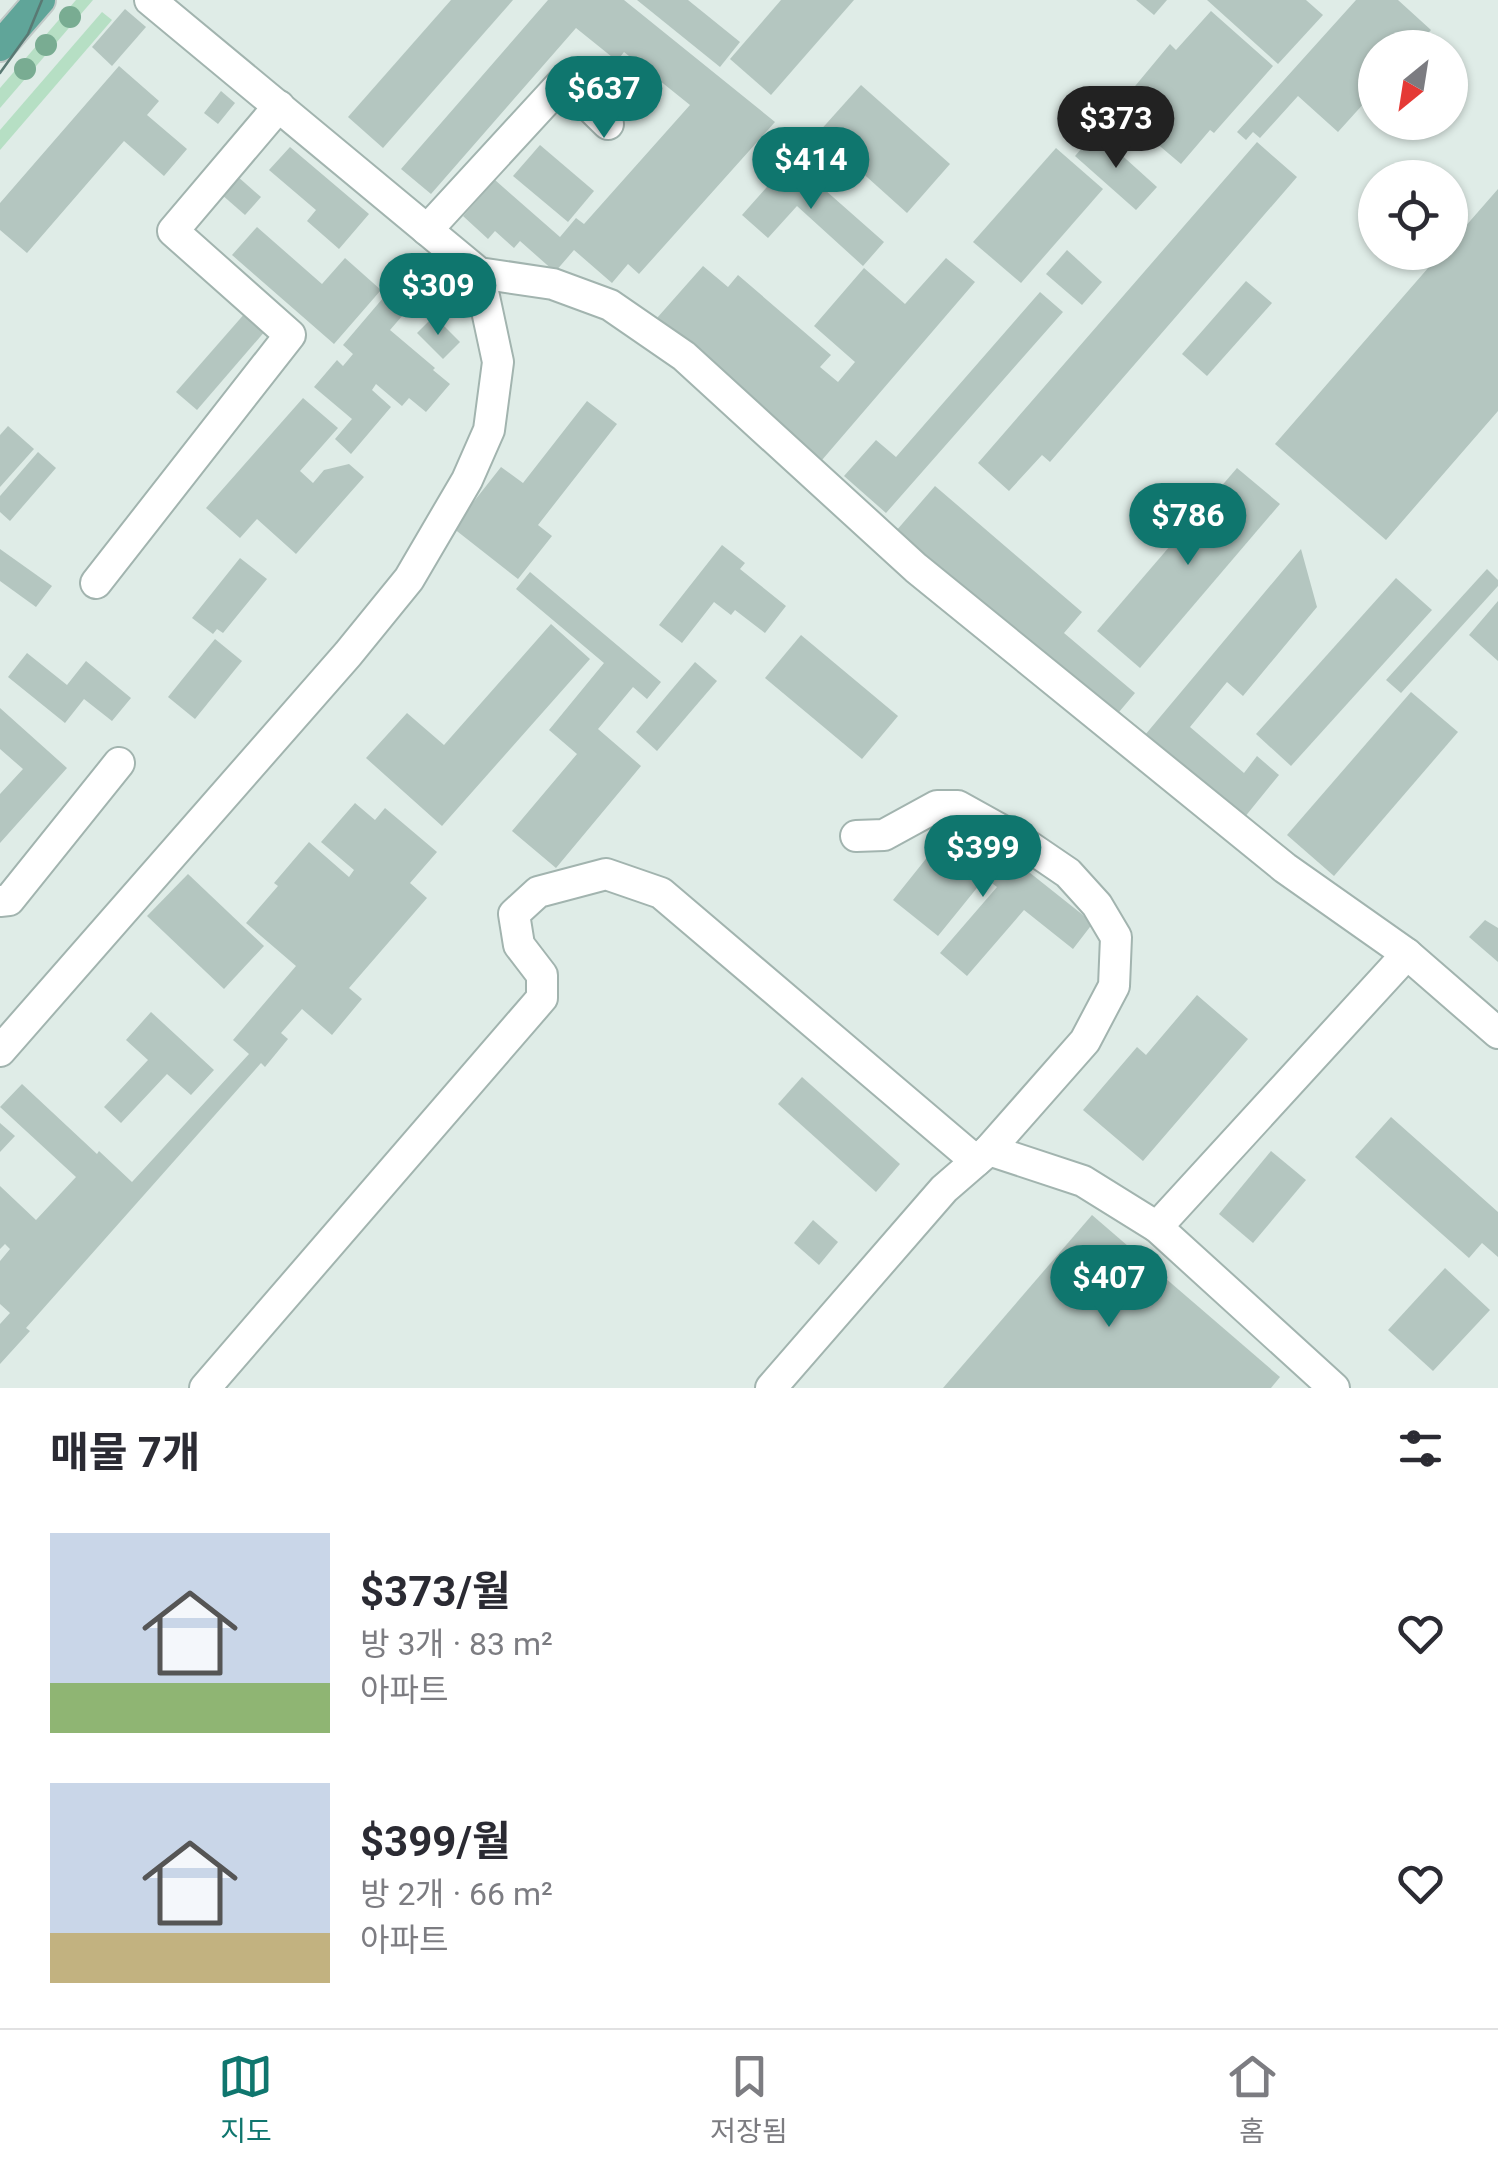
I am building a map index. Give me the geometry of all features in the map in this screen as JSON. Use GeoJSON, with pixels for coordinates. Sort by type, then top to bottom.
{"type":"FeatureCollection","features":[{"type":"Feature","properties":{"kind":"main road"},"geometry":{"type":"LineString","coordinates":[[0,46],[40,0]]}},
{"type":"Feature","properties":{"kind":"street"},"geometry":{"type":"LineString","coordinates":[[150,0],[480,273],[554,284],[610,306],[684,356],[916,568],[1286,868],[1407,954],[1498,1034]]}},
{"type":"Feature","properties":{"kind":"street"},"geometry":{"type":"LineString","coordinates":[[428,230],[564,81],[608,124]]}},
{"type":"Feature","properties":{"kind":"street"},"geometry":{"type":"LineString","coordinates":[[96,583],[290,336],[173,231],[279,106]]}},
{"type":"Feature","properties":{"kind":"street"},"geometry":{"type":"LineString","coordinates":[[0,1051],[348,654],[409,579],[466,480],[489,430],[498,362],[480,273]]}},
{"type":"Feature","properties":{"kind":"street"},"geometry":{"type":"LineString","coordinates":[[0,901],[8,900],[119,763]]}},
{"type":"Feature","properties":{"kind":"street"},"geometry":{"type":"LineString","coordinates":[[770,1388],[944,1189],[983,1156],[1085,1041],[1114,986],[1116,937],[1097,905],[1068,873],[1021,841],[958,806],[937,806],[884,835],[856,836]]}},
{"type":"Feature","properties":{"kind":"street"},"geometry":{"type":"LineString","coordinates":[[205,1388],[542,998],[542,975],[520,945],[514,914],[538,892],[606,874],[662,893],[983,1156],[1083,1181],[1157,1226],[1334,1388]]}},
{"type":"Feature","properties":{"kind":"street"},"geometry":{"type":"LineString","coordinates":[[1157,1226],[1407,954]]}},
{"type":"Feature","properties":{"kind":"green space"},"geometry":{"type":"Polygon","coordinates":[[[76,0],[93,0],[0,108],[0,88],[76,0]]]}},
{"type":"Feature","properties":{"kind":"green space"},"geometry":{"type":"Polygon","coordinates":[[[102,12],[112,20],[0,150],[0,130],[102,12]]]}},
{"type":"Feature","properties":{"kind":"building"},"geometry":{"type":"Polygon","coordinates":[[[451,0],[513,0],[383,148],[348,117],[451,0]]]}},
{"type":"Feature","properties":{"kind":"building"},"geometry":{"type":"Polygon","coordinates":[[[548,0],[624,0],[775,122],[639,274],[628,264],[612,283],[574,250],[555,272],[520,241],[514,248],[495,231],[488,239],[463,216],[495,180],[560,237],[576,218],[584,224],[690,105],[624,52],[617,61],[576,28],[431,194],[401,169],[548,0]]]}},
{"type":"Feature","properties":{"kind":"building"},"geometry":{"type":"Polygon","coordinates":[[[637,0],[688,0],[740,42],[720,67],[637,0]]]}},
{"type":"Feature","properties":{"kind":"building"},"geometry":{"type":"Polygon","coordinates":[[[781,0],[854,0],[771,95],[730,59],[781,0]]]}},
{"type":"Feature","properties":{"kind":"building"},"geometry":{"type":"Polygon","coordinates":[[[1136,0],[1167,0],[1154,15],[1136,0]]]}},
{"type":"Feature","properties":{"kind":"building"},"geometry":{"type":"Polygon","coordinates":[[[1207,0],[1306,0],[1323,15],[1278,64],[1207,0]]]}},
{"type":"Feature","properties":{"kind":"building"},"geometry":{"type":"Polygon","coordinates":[[[1356,0],[1398,0],[1431,30],[1358,30],[1358,110],[1338,132],[1298,96],[1260,138],[1253,132],[1246,140],[1237,132],[1356,0]]]}},
{"type":"Feature","properties":{"kind":"building"},"geometry":{"type":"Polygon","coordinates":[[[125,9],[146,27],[112,66],[92,47],[125,9]]]}},
{"type":"Feature","properties":{"kind":"building"},"geometry":{"type":"Polygon","coordinates":[[[1211,11],[1273,66],[1181,164],[1116,109],[1170,44],[1176,50],[1211,11]]]}},
{"type":"Feature","properties":{"kind":"building"},"geometry":{"type":"Polygon","coordinates":[[[119,66],[159,101],[147,115],[187,149],[164,176],[124,141],[27,253],[0,230],[0,203],[119,66]]]}},
{"type":"Feature","properties":{"kind":"building"},"geometry":{"type":"Polygon","coordinates":[[[861,85],[950,164],[907,213],[818,133],[861,85]]]}},
{"type":"Feature","properties":{"kind":"building"},"geometry":{"type":"Polygon","coordinates":[[[221,91],[235,103],[218,124],[204,113],[221,91]]]}},
{"type":"Feature","properties":{"kind":"building"},"geometry":{"type":"Polygon","coordinates":[[[1096,132],[1157,187],[1136,210],[1075,156],[1096,132]]]}},
{"type":"Feature","properties":{"kind":"building"},"geometry":{"type":"Polygon","coordinates":[[[1257,142],[1297,177],[1050,462],[1042,455],[1009,491],[978,463],[1257,142]]]}},
{"type":"Feature","properties":{"kind":"building"},"geometry":{"type":"Polygon","coordinates":[[[540,145],[594,191],[568,222],[513,176],[540,145]]]}},
{"type":"Feature","properties":{"kind":"building"},"geometry":{"type":"Polygon","coordinates":[[[290,147],[369,214],[339,249],[307,221],[316,210],[269,170],[290,147]]]}},
{"type":"Feature","properties":{"kind":"building"},"geometry":{"type":"Polygon","coordinates":[[[1056,148],[1103,189],[1021,283],[973,242],[1056,148]]]}},
{"type":"Feature","properties":{"kind":"building"},"geometry":{"type":"Polygon","coordinates":[[[791,160],[884,242],[863,266],[797,206],[768,238],[742,215],[791,160]]]}},
{"type":"Feature","properties":{"kind":"building"},"geometry":{"type":"Polygon","coordinates":[[[237,176],[261,197],[245,215],[221,194],[237,176]]]}},
{"type":"Feature","properties":{"kind":"building"},"geometry":{"type":"Polygon","coordinates":[[[1498,189],[1498,411],[1386,540],[1275,444],[1426,270],[1468,270],[1468,223],[1498,189]]]}},
{"type":"Feature","properties":{"kind":"building"},"geometry":{"type":"Polygon","coordinates":[[[257,227],[322,284],[345,258],[381,290],[334,344],[232,255],[257,227]]]}},
{"type":"Feature","properties":{"kind":"building"},"geometry":{"type":"Polygon","coordinates":[[[1067,250],[1102,282],[1082,305],[1046,274],[1067,250]]]}},
{"type":"Feature","properties":{"kind":"building"},"geometry":{"type":"Polygon","coordinates":[[[946,258],[975,282],[822,460],[657,318],[703,266],[728,287],[738,275],[831,355],[820,367],[838,382],[855,362],[814,326],[864,268],[905,304],[946,258]]]}},
{"type":"Feature","properties":{"kind":"building"},"geometry":{"type":"Polygon","coordinates":[[[1246,281],[1272,303],[1207,376],[1182,354],[1246,281]]]}},
{"type":"Feature","properties":{"kind":"building"},"geometry":{"type":"Polygon","coordinates":[[[389,291],[409,308],[390,330],[450,384],[426,412],[409,398],[402,406],[376,384],[372,390],[391,407],[351,454],[335,439],[352,419],[314,387],[337,360],[343,366],[353,354],[343,345],[389,291]]]}},
{"type":"Feature","properties":{"kind":"building"},"geometry":{"type":"Polygon","coordinates":[[[1040,292],[1063,312],[886,513],[844,476],[876,440],[896,457],[1040,292]]]}},
{"type":"Feature","properties":{"kind":"building"},"geometry":{"type":"Polygon","coordinates":[[[246,312],[266,330],[197,410],[176,392],[246,312]]]}},
{"type":"Feature","properties":{"kind":"building"},"geometry":{"type":"Polygon","coordinates":[[[434,316],[460,342],[443,359],[417,333],[434,316]]]}},
{"type":"Feature","properties":{"kind":"building"},"geometry":{"type":"Polygon","coordinates":[[[303,398],[338,428],[300,471],[313,483],[324,470],[349,464],[364,477],[296,554],[257,519],[240,538],[206,508],[303,398]]]}},
{"type":"Feature","properties":{"kind":"building"},"geometry":{"type":"Polygon","coordinates":[[[587,401],[617,424],[538,525],[552,536],[518,579],[453,528],[501,467],[523,483],[587,401]]]}},
{"type":"Feature","properties":{"kind":"building"},"geometry":{"type":"Polygon","coordinates":[[[8,426],[34,449],[0,487],[0,435],[8,426]]]}},
{"type":"Feature","properties":{"kind":"building"},"geometry":{"type":"Polygon","coordinates":[[[38,452],[56,468],[10,521],[0,512],[0,496],[38,452]]]}},
{"type":"Feature","properties":{"kind":"building"},"geometry":{"type":"Polygon","coordinates":[[[1237,468],[1280,504],[1140,668],[1097,631],[1237,468]]]}},
{"type":"Feature","properties":{"kind":"building"},"geometry":{"type":"Polygon","coordinates":[[[935,486],[1082,612],[1064,633],[1135,693],[1114,718],[896,531],[935,486]]]}},
{"type":"Feature","properties":{"kind":"building"},"geometry":{"type":"Polygon","coordinates":[[[722,545],[745,563],[740,569],[786,606],[765,633],[735,610],[731,615],[714,602],[682,643],[659,625],[722,545]]]}},
{"type":"Feature","properties":{"kind":"building"},"geometry":{"type":"Polygon","coordinates":[[[0,549],[52,586],[36,607],[0,581],[0,549]]]}},
{"type":"Feature","properties":{"kind":"building"},"geometry":{"type":"Polygon","coordinates":[[[1301,549],[1317,607],[1243,696],[1227,682],[1190,727],[1244,773],[1257,756],[1279,775],[1244,818],[1145,735],[1301,549]]]}},
{"type":"Feature","properties":{"kind":"building"},"geometry":{"type":"Polygon","coordinates":[[[240,558],[267,579],[223,633],[217,629],[213,634],[192,618],[240,558]]]}},
{"type":"Feature","properties":{"kind":"building"},"geometry":{"type":"Polygon","coordinates":[[[1487,569],[1498,580],[1498,586],[1401,693],[1386,680],[1487,569]]]}},
{"type":"Feature","properties":{"kind":"building"},"geometry":{"type":"Polygon","coordinates":[[[530,572],[661,682],[647,699],[633,687],[598,729],[641,766],[556,868],[512,831],[577,754],[549,730],[604,663],[516,589],[530,572]]]}},
{"type":"Feature","properties":{"kind":"building"},"geometry":{"type":"Polygon","coordinates":[[[1396,578],[1432,610],[1291,766],[1256,734],[1396,578]]]}},
{"type":"Feature","properties":{"kind":"building"},"geometry":{"type":"Polygon","coordinates":[[[1498,601],[1498,661],[1469,635],[1498,601]]]}},
{"type":"Feature","properties":{"kind":"building"},"geometry":{"type":"Polygon","coordinates":[[[551,624],[590,659],[442,826],[366,758],[407,713],[444,745],[551,624]]]}},
{"type":"Feature","properties":{"kind":"building"},"geometry":{"type":"Polygon","coordinates":[[[801,635],[898,716],[862,759],[765,678],[801,635]]]}},
{"type":"Feature","properties":{"kind":"building"},"geometry":{"type":"Polygon","coordinates":[[[215,639],[242,661],[195,719],[168,697],[215,639]]]}},
{"type":"Feature","properties":{"kind":"building"},"geometry":{"type":"Polygon","coordinates":[[[27,653],[67,685],[86,661],[131,698],[112,721],[84,699],[65,723],[8,677],[27,653]]]}},
{"type":"Feature","properties":{"kind":"building"},"geometry":{"type":"Polygon","coordinates":[[[695,662],[717,681],[657,751],[636,732],[695,662]]]}},
{"type":"Feature","properties":{"kind":"building"},"geometry":{"type":"Polygon","coordinates":[[[1411,692],[1458,732],[1334,876],[1287,835],[1411,692]]]}},
{"type":"Feature","properties":{"kind":"building"},"geometry":{"type":"Polygon","coordinates":[[[0,708],[67,768],[0,843],[0,794],[23,769],[0,749],[0,708]]]}},
{"type":"Feature","properties":{"kind":"building"},"geometry":{"type":"Polygon","coordinates":[[[355,803],[375,820],[385,808],[437,852],[410,883],[427,898],[349,988],[362,999],[332,1035],[302,1009],[281,1033],[288,1039],[265,1067],[261,1063],[26,1328],[30,1331],[0,1364],[0,1324],[10,1313],[0,1304],[0,1261],[10,1249],[5,1244],[0,1249],[0,1186],[36,1220],[76,1177],[0,1107],[22,1084],[132,1182],[249,1054],[233,1040],[296,966],[246,923],[309,842],[349,877],[354,870],[321,842],[355,803]]]}},
{"type":"Feature","properties":{"kind":"building"},"geometry":{"type":"Polygon","coordinates":[[[953,825],[998,862],[1005,853],[1093,923],[1073,949],[1024,910],[967,976],[940,953],[997,887],[985,878],[938,936],[893,900],[953,825]]]}},
{"type":"Feature","properties":{"kind":"building"},"geometry":{"type":"Polygon","coordinates":[[[188,874],[264,946],[224,989],[147,916],[188,874]]]}},
{"type":"Feature","properties":{"kind":"building"},"geometry":{"type":"Polygon","coordinates":[[[1485,920],[1498,928],[1498,962],[1469,937],[1485,920]]]}},
{"type":"Feature","properties":{"kind":"building"},"geometry":{"type":"Polygon","coordinates":[[[1197,995],[1248,1039],[1143,1161],[1083,1110],[1137,1047],[1146,1055],[1197,995]]]}},
{"type":"Feature","properties":{"kind":"building"},"geometry":{"type":"Polygon","coordinates":[[[151,1012],[214,1070],[191,1095],[167,1074],[121,1123],[104,1107],[148,1060],[126,1040],[151,1012]]]}},
{"type":"Feature","properties":{"kind":"building"},"geometry":{"type":"Polygon","coordinates":[[[802,1077],[900,1164],[876,1192],[778,1104],[802,1077]]]}},
{"type":"Feature","properties":{"kind":"building"},"geometry":{"type":"Polygon","coordinates":[[[1391,1117],[1498,1212],[1498,1257],[1482,1243],[1469,1258],[1355,1157],[1391,1117]]]}},
{"type":"Feature","properties":{"kind":"building"},"geometry":{"type":"Polygon","coordinates":[[[0,1123],[15,1136],[0,1152],[0,1123]]]}},
{"type":"Feature","properties":{"kind":"building"},"geometry":{"type":"Polygon","coordinates":[[[1271,1151],[1306,1180],[1253,1243],[1219,1214],[1271,1151]]]}},
{"type":"Feature","properties":{"kind":"building"},"geometry":{"type":"Polygon","coordinates":[[[1092,1215],[1280,1377],[1271,1388],[943,1388],[1092,1215]]]}},
{"type":"Feature","properties":{"kind":"building"},"geometry":{"type":"Polygon","coordinates":[[[813,1220],[838,1242],[819,1265],[794,1243],[813,1220]]]}},
{"type":"Feature","properties":{"kind":"building"},"geometry":{"type":"Polygon","coordinates":[[[1445,1268],[1490,1310],[1433,1371],[1388,1330],[1445,1268]]]}},
{"type":"Feature","properties":{"kind":"tram line"},"geometry":{"type":"LineString","coordinates":[[0,73],[28,34],[42,0]]}}]}
